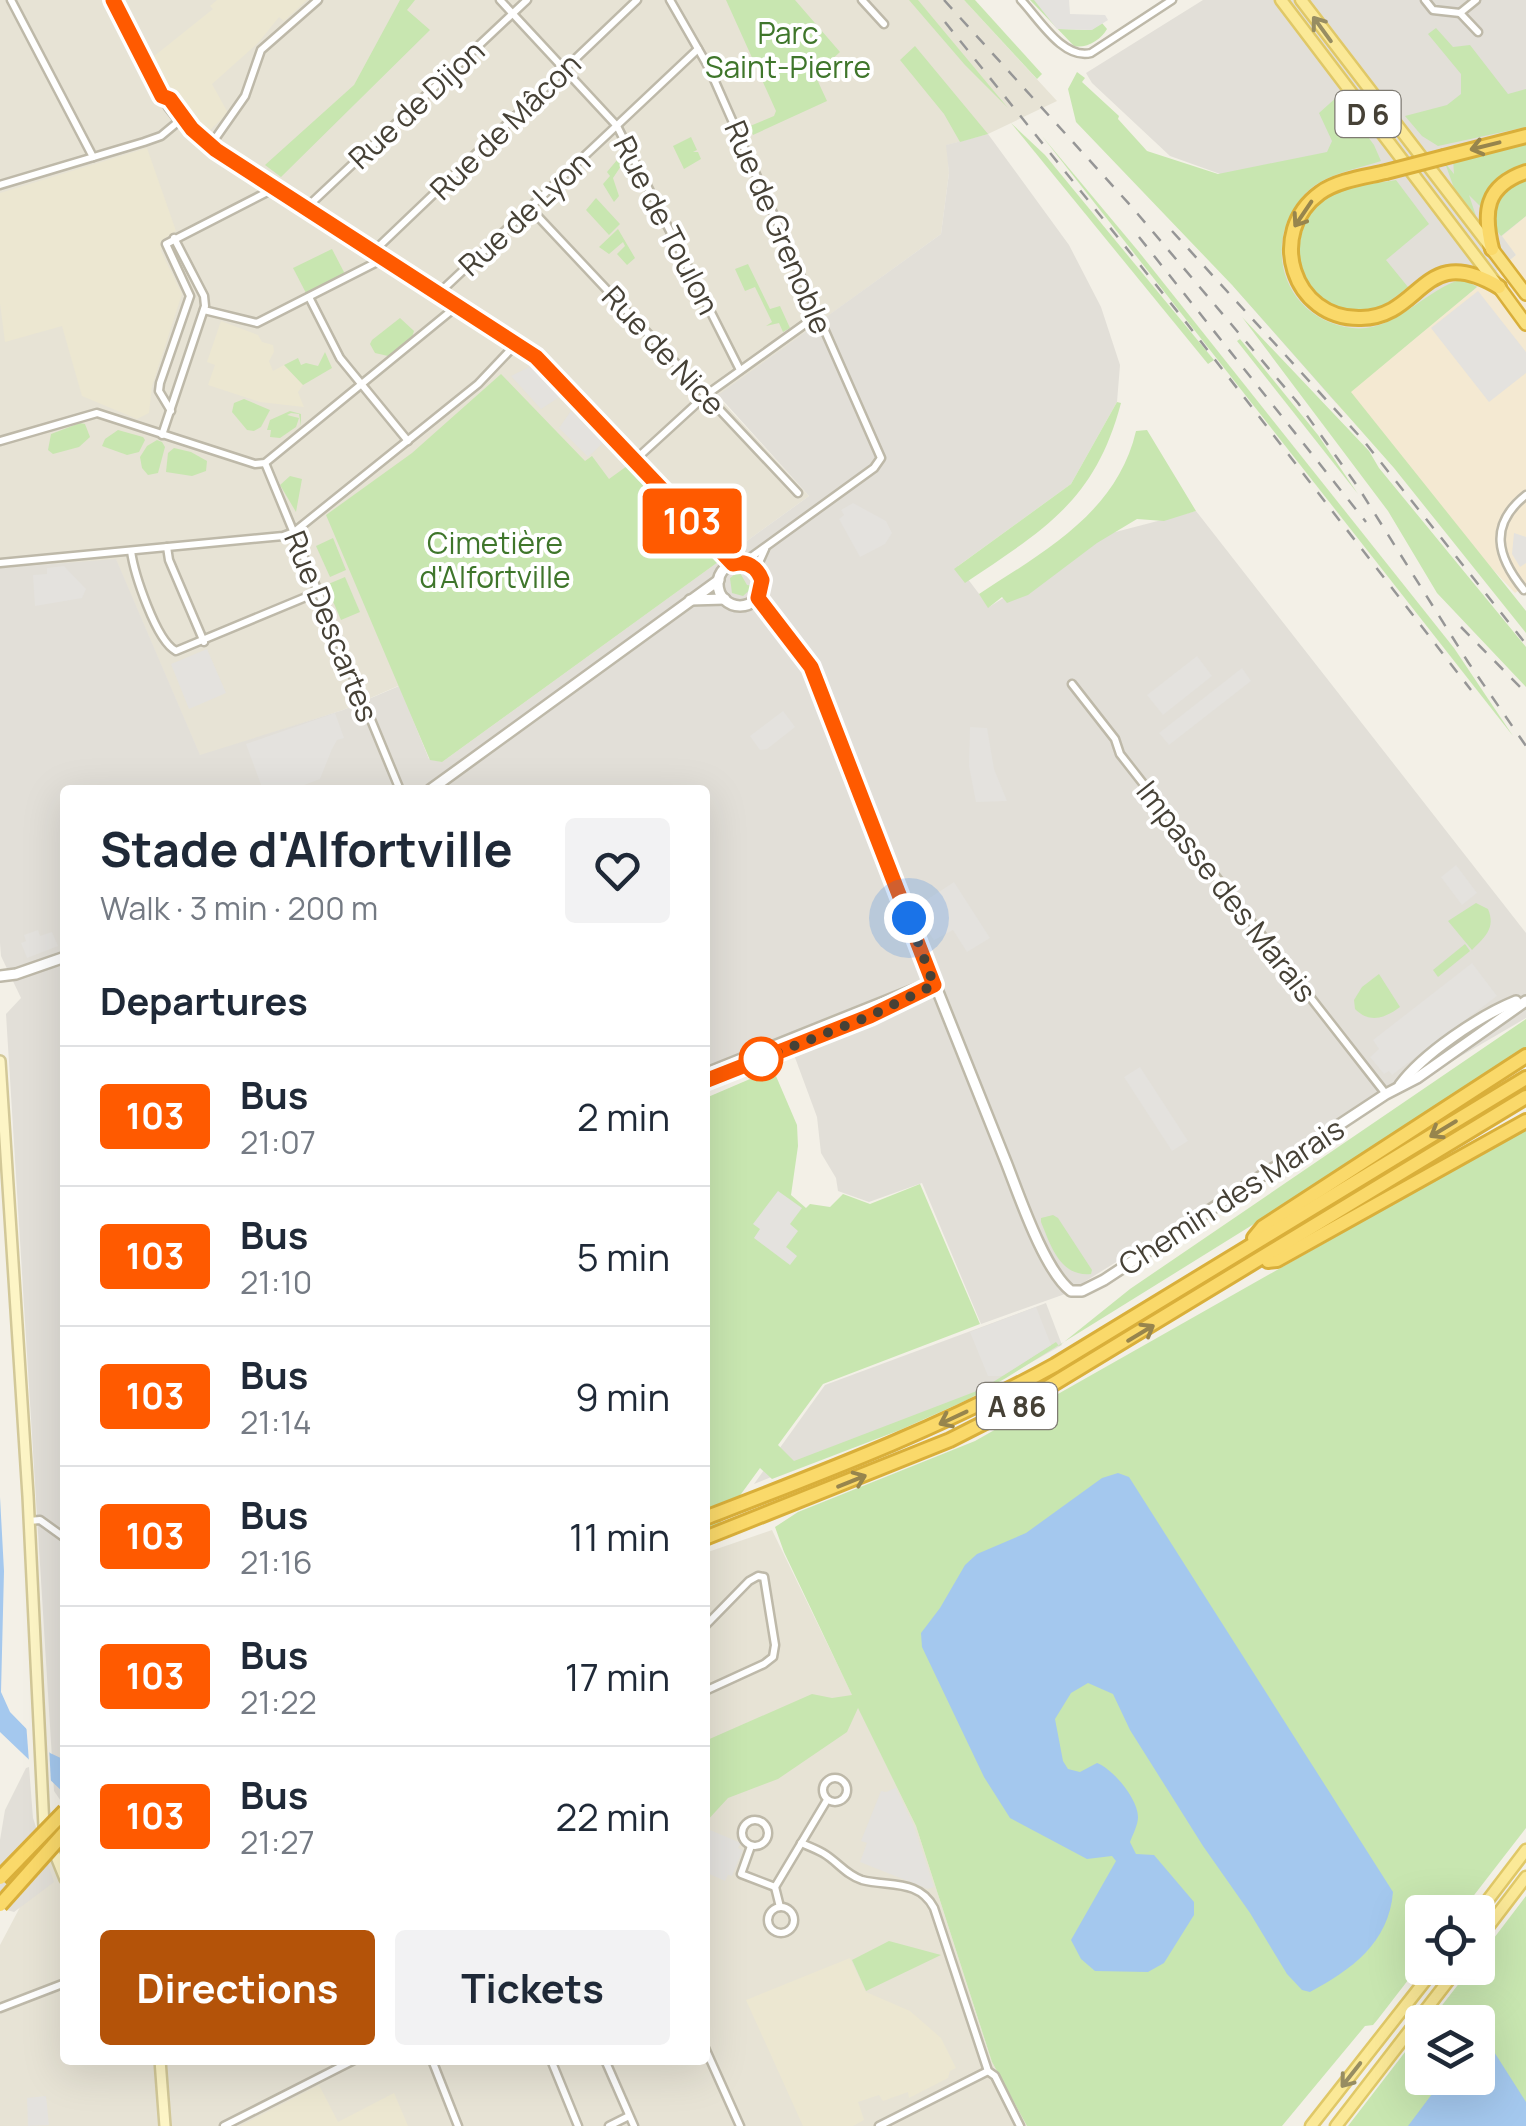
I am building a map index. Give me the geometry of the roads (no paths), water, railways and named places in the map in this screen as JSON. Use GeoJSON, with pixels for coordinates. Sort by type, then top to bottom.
{"type":"FeatureCollection","features":[{"type":"Feature","properties":{"kind":"highway"},"geometry":{"type":"LineString","coordinates":[[1526,136],[1323,190],[1296,220],[1289,256],[1295,278],[1305,294],[1320,308],[1339,316],[1361,318],[1392,309],[1433,278],[1450,272],[1478,274],[1499,287],[1526,324]]}},
{"type":"Feature","properties":{"kind":"highway"},"geometry":{"type":"LineString","coordinates":[[1526,172],[1496,190],[1486,211],[1492,249],[1526,294]]}},
{"type":"Feature","properties":{"kind":"highway"},"geometry":{"type":"LineString","coordinates":[[1246,1248],[1263,1227],[1526,1056]]}},
{"type":"Feature","properties":{"kind":"highway","name":"A 86"},"geometry":{"type":"LineString","coordinates":[[710,1516],[904,1440],[1002,1394],[1526,1078]]}},
{"type":"Feature","properties":{"kind":"highway","name":"A 86"},"geometry":{"type":"LineString","coordinates":[[710,1536],[950,1440],[1015,1407],[1526,1097]]}},
{"type":"Feature","properties":{"kind":"highway"},"geometry":{"type":"LineString","coordinates":[[1256,1263],[1276,1260],[1526,1121]]}},
{"type":"Feature","properties":{"kind":"highway"},"geometry":{"type":"LineString","coordinates":[[0,1878],[60,1815]]}},
{"type":"Feature","properties":{"kind":"highway"},"geometry":{"type":"LineString","coordinates":[[0,1905],[60,1838]]}},
{"type":"Feature","properties":{"kind":"main road","name":"D 6"},"geometry":{"type":"LineString","coordinates":[[1281,0],[1499,287]]}},
{"type":"Feature","properties":{"kind":"main road","name":"D 6"},"geometry":{"type":"LineString","coordinates":[[1300,0],[1492,249]]}},
{"type":"Feature","properties":{"kind":"main road"},"geometry":{"type":"LineString","coordinates":[[0,1062],[44,1827],[60,1867]]}},
{"type":"Feature","properties":{"kind":"main road"},"geometry":{"type":"LineString","coordinates":[[1492,1895],[1526,1850]]}},
{"type":"Feature","properties":{"kind":"main road"},"geometry":{"type":"LineString","coordinates":[[1495,1918],[1526,1877]]}},
{"type":"Feature","properties":{"kind":"main road"},"geometry":{"type":"LineString","coordinates":[[1311,2126],[1422,1985]]}},
{"type":"Feature","properties":{"kind":"main road"},"geometry":{"type":"LineString","coordinates":[[1336,2126],[1445,1985]]}},
{"type":"Feature","properties":{"kind":"main road"},"geometry":{"type":"LineString","coordinates":[[160,2065],[165,2126]]}},
{"type":"Feature","properties":{"kind":"street"},"geometry":{"type":"LineString","coordinates":[[10,0],[94,157]]}},
{"type":"Feature","properties":{"kind":"street"},"geometry":{"type":"LineString","coordinates":[[113,0],[168,106],[180,121],[210,146],[305,209],[536,357],[738,563],[756,569],[762,580],[758,598]]}},
{"type":"Feature","properties":{"kind":"street"},"geometry":{"type":"LineString","coordinates":[[210,146],[242,102],[261,50],[318,0]]}},
{"type":"Feature","properties":{"kind":"street","name":"Rue de Toulon"},"geometry":{"type":"LineString","coordinates":[[500,0],[617,126],[740,370]]}},
{"type":"Feature","properties":{"kind":"street","name":"Rue de Dijon"},"geometry":{"type":"LineString","coordinates":[[305,209],[527,0]]}},
{"type":"Feature","properties":{"kind":"street","name":"Rue de Mâcon"},"geometry":{"type":"LineString","coordinates":[[204,310],[252,324],[309,297],[376,255],[638,0]]}},
{"type":"Feature","properties":{"kind":"street","name":"Rue de Grenoble"},"geometry":{"type":"LineString","coordinates":[[670,0],[698,48],[881,458],[874,468],[765,548]]}},
{"type":"Feature","properties":{"kind":"street"},"geometry":{"type":"LineString","coordinates":[[862,0],[884,24]]}},
{"type":"Feature","properties":{"kind":"street"},"geometry":{"type":"LineString","coordinates":[[1021,0],[1069,52],[1081,56],[1172,0]]}},
{"type":"Feature","properties":{"kind":"street"},"geometry":{"type":"LineString","coordinates":[[1425,0],[1433,10],[1460,13],[1478,32]]}},
{"type":"Feature","properties":{"kind":"street"},"geometry":{"type":"LineString","coordinates":[[1460,13],[1476,0]]}},
{"type":"Feature","properties":{"kind":"street","name":"Rue de Lyon"},"geometry":{"type":"LineString","coordinates":[[438,294],[698,48]]}},
{"type":"Feature","properties":{"kind":"street"},"geometry":{"type":"LineString","coordinates":[[0,185],[161,136],[180,121]]}},
{"type":"Feature","properties":{"kind":"street"},"geometry":{"type":"LineString","coordinates":[[171,411],[159,391],[160,383],[190,296],[166,244],[276,188]]}},
{"type":"Feature","properties":{"kind":"street","name":"Rue de Nice"},"geometry":{"type":"LineString","coordinates":[[529,207],[798,493]]}},
{"type":"Feature","properties":{"kind":"street"},"geometry":{"type":"LineString","coordinates":[[162,435],[204,310],[204,296],[174,238]]}},
{"type":"Feature","properties":{"kind":"street"},"geometry":{"type":"LineString","coordinates":[[309,297],[340,358],[408,441]]}},
{"type":"Feature","properties":{"kind":"street"},"geometry":{"type":"LineString","coordinates":[[0,441],[96,413],[255,464],[265,463],[457,306]]}},
{"type":"Feature","properties":{"kind":"street"},"geometry":{"type":"LineString","coordinates":[[636,460],[706,395],[819,314]]}},
{"type":"Feature","properties":{"kind":"street"},"geometry":{"type":"LineString","coordinates":[[0,563],[294,532],[478,384],[516,344]]}},
{"type":"Feature","properties":{"kind":"street","name":"Rue Descartes"},"geometry":{"type":"LineString","coordinates":[[265,463],[398,785]]}},
{"type":"Feature","properties":{"kind":"street"},"geometry":{"type":"LineString","coordinates":[[1524,590],[1506,566],[1500,546],[1507,515],[1526,495]]}},
{"type":"Feature","properties":{"kind":"street"},"geometry":{"type":"LineString","coordinates":[[167,547],[204,642]]}},
{"type":"Feature","properties":{"kind":"street"},"geometry":{"type":"LineString","coordinates":[[437,785],[738,563],[765,548]]}},
{"type":"Feature","properties":{"kind":"street"},"geometry":{"type":"LineString","coordinates":[[756,569],[765,548]]}},
{"type":"Feature","properties":{"kind":"street"},"geometry":{"type":"LineString","coordinates":[[132,550],[134,570],[172,650],[187,649],[318,592]]}},
{"type":"Feature","properties":{"kind":"street"},"geometry":{"type":"LineString","coordinates":[[719,580],[724,600]]}},
{"type":"Feature","properties":{"kind":"street"},"geometry":{"type":"LineString","coordinates":[[690,600],[724,600],[742,606],[758,598]]}},
{"type":"Feature","properties":{"kind":"street"},"geometry":{"type":"LineString","coordinates":[[758,598],[811,667],[934,985]]}},
{"type":"Feature","properties":{"kind":"street","name":"Impasse des Marais"},"geometry":{"type":"LineString","coordinates":[[1072,684],[1114,739],[1120,754],[1386,1094]]}},
{"type":"Feature","properties":{"kind":"street"},"geometry":{"type":"LineString","coordinates":[[0,976],[60,959]]}},
{"type":"Feature","properties":{"kind":"street"},"geometry":{"type":"LineString","coordinates":[[710,1070],[917,987],[934,985]]}},
{"type":"Feature","properties":{"kind":"street"},"geometry":{"type":"LineString","coordinates":[[710,1080],[870,1016],[934,985]]}},
{"type":"Feature","properties":{"kind":"street","name":"Chemin des Marais"},"geometry":{"type":"LineString","coordinates":[[934,985],[1028,1216],[1062,1284],[1076,1292],[1104,1280],[1386,1094],[1417,1078],[1526,1000]]}},
{"type":"Feature","properties":{"kind":"street"},"geometry":{"type":"LineString","coordinates":[[29,1521],[40,1520],[60,1534]]}},
{"type":"Feature","properties":{"kind":"street"},"geometry":{"type":"LineString","coordinates":[[710,1621],[750,1581],[764,1577],[775,1645],[773,1656],[710,1689]]}},
{"type":"Feature","properties":{"kind":"street"},"geometry":{"type":"LineString","coordinates":[[780,1907],[775,1887],[827,1800]]}},
{"type":"Feature","properties":{"kind":"street"},"geometry":{"type":"LineString","coordinates":[[758,1820],[768,1828],[768,1837],[763,1844],[751,1846],[744,1841],[742,1827],[758,1820]]}},
{"type":"Feature","properties":{"kind":"street"},"geometry":{"type":"LineString","coordinates":[[800,1843],[824,1853],[862,1880],[902,1885],[927,1896],[988,2071],[995,2076],[1020,2126]]}},
{"type":"Feature","properties":{"kind":"street"},"geometry":{"type":"LineString","coordinates":[[751,1846],[741,1874],[775,1887]]}},
{"type":"Feature","properties":{"kind":"street"},"geometry":{"type":"LineString","coordinates":[[780,1907],[791,1912],[794,1919],[790,1929],[782,1932],[771,1927],[768,1918],[780,1907]]}},
{"type":"Feature","properties":{"kind":"street"},"geometry":{"type":"LineString","coordinates":[[0,2008],[60,1984]]}},
{"type":"Feature","properties":{"kind":"street"},"geometry":{"type":"LineString","coordinates":[[710,2059],[740,2126]]}},
{"type":"Feature","properties":{"kind":"street"},"geometry":{"type":"LineString","coordinates":[[224,2126],[344,2065]]}},
{"type":"Feature","properties":{"kind":"street"},"geometry":{"type":"LineString","coordinates":[[434,2065],[458,2126]]}},
{"type":"Feature","properties":{"kind":"street"},"geometry":{"type":"LineString","coordinates":[[552,2065],[578,2126]]}},
{"type":"Feature","properties":{"kind":"street"},"geometry":{"type":"LineString","coordinates":[[607,2065],[634,2126]]}},
{"type":"Feature","properties":{"kind":"street"},"geometry":{"type":"LineString","coordinates":[[881,2125],[988,2071]]}},
{"type":"Feature","properties":{"kind":"street"},"geometry":{"type":"LineString","coordinates":[[609,2126],[630,2116]]}},
{"type":"Feature","properties":{"kind":"water"},"geometry":{"type":"Polygon","coordinates":[[[1118,1473],[1129,1477],[1393,1892],[1390,1910],[1376,1940],[1353,1964],[1310,1992],[1302,1990],[1287,1974],[1130,1730],[1113,1694],[1088,1683],[1071,1693],[1055,1719],[1063,1761],[1068,1769],[1080,1772],[1097,1763],[1124,1786],[1137,1810],[1130,1842],[1136,1854],[1154,1855],[1194,1902],[1194,1915],[1164,1963],[1148,1972],[1095,1971],[1081,1959],[1071,1940],[1116,1861],[1112,1856],[1087,1859],[1010,1818],[984,1777],[922,1647],[921,1633],[965,1565],[977,1554],[1026,1533],[1102,1478],[1118,1473]]]}},
{"type":"Feature","properties":{"kind":"water"},"geometry":{"type":"Polygon","coordinates":[[[0,1497],[4,1571],[1,1692],[10,1712],[50,1753],[60,1758],[60,1789],[0,1732],[0,1497]]]}},
{"type":"Feature","properties":{"kind":"water"},"geometry":{"type":"Polygon","coordinates":[[[1495,2053],[1526,2102],[1526,2126],[1408,2126],[1431,2095],[1495,2095],[1495,2053]]]}},
{"type":"Feature","properties":{"kind":"railway"},"geometry":{"type":"LineString","coordinates":[[944,0],[1131,206],[1298,403],[1358,487],[1526,746]]}},
{"type":"Feature","properties":{"kind":"railway"},"geometry":{"type":"LineString","coordinates":[[945,22],[1185,321],[1471,690]]}},
{"type":"Feature","properties":{"kind":"railway"},"geometry":{"type":"LineString","coordinates":[[1172,231],[1363,440],[1526,644]]}},
{"type":"Feature","properties":{"kind":"railway"},"geometry":{"type":"LineString","coordinates":[[1139,237],[1366,522]]}},
{"type":"Feature","properties":{"kind":"railway"},"geometry":{"type":"LineString","coordinates":[[1461,627],[1526,693]]}},
{"type":"Feature","properties":{"kind":"park label","name":"Parc Saint-Pierre"},"geometry":{"type":"Point","coordinates":[788,49]}},
{"type":"Feature","properties":{"kind":"park label","name":"Cimetière d'Alfortville"},"geometry":{"type":"Point","coordinates":[495,559]}}]}
